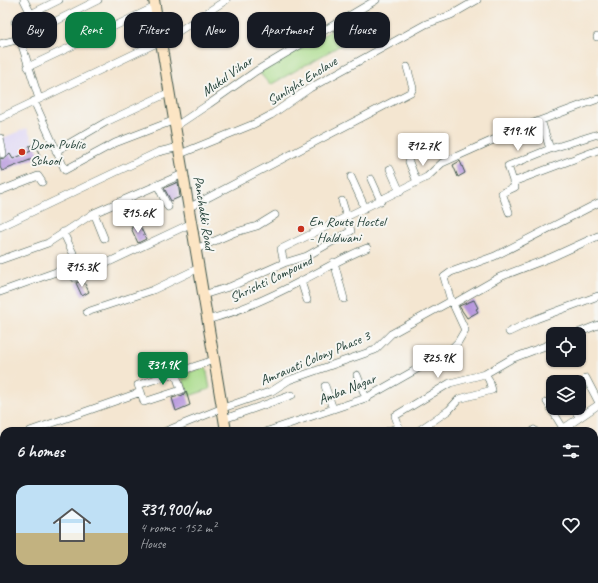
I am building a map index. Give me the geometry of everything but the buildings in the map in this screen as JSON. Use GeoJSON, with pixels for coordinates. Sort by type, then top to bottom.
{"type":"FeatureCollection","features":[{"type":"Feature","properties":{"kind":"main road","name":"Panchakki Road"},"geometry":{"type":"LineString","coordinates":[[162,48],[225,427]]}},
{"type":"Feature","properties":{"kind":"street"},"geometry":{"type":"LineString","coordinates":[[24,0],[31,12]]}},
{"type":"Feature","properties":{"kind":"street"},"geometry":{"type":"LineString","coordinates":[[36,12],[59,0]]}},
{"type":"Feature","properties":{"kind":"street"},"geometry":{"type":"LineString","coordinates":[[57,20],[98,0]]}},
{"type":"Feature","properties":{"kind":"street"},"geometry":{"type":"LineString","coordinates":[[183,28],[226,0]]}},
{"type":"Feature","properties":{"kind":"street","name":"Mukul Vihar"},"geometry":{"type":"LineString","coordinates":[[56,151],[65,170],[115,143],[175,123],[210,104],[256,71],[376,0]]}},
{"type":"Feature","properties":{"kind":"street","name":"Sunlight Enclave"},"geometry":{"type":"LineString","coordinates":[[0,227],[158,152],[179,150],[254,124],[271,116],[310,88],[426,24],[451,15],[477,0]]}},
{"type":"Feature","properties":{"kind":"street"},"geometry":{"type":"LineString","coordinates":[[28,67],[154,3]]}},
{"type":"Feature","properties":{"kind":"street"},"geometry":{"type":"LineString","coordinates":[[0,44],[12,41]]}},
{"type":"Feature","properties":{"kind":"street"},"geometry":{"type":"LineString","coordinates":[[23,48],[36,100],[56,151],[106,122],[170,92]]}},
{"type":"Feature","properties":{"kind":"street"},"geometry":{"type":"LineString","coordinates":[[0,118],[144,48]]}},
{"type":"Feature","properties":{"kind":"street"},"geometry":{"type":"LineString","coordinates":[[190,207],[411,92],[413,88],[407,67]]}},
{"type":"Feature","properties":{"kind":"street"},"geometry":{"type":"LineString","coordinates":[[284,263],[281,249],[400,192],[427,177],[442,163],[541,120],[598,99]]}},
{"type":"Feature","properties":{"kind":"street"},"geometry":{"type":"LineString","coordinates":[[541,120],[550,149]]}},
{"type":"Feature","properties":{"kind":"street"},"geometry":{"type":"LineString","coordinates":[[509,212],[502,193],[515,187],[508,166],[550,149],[598,134]]}},
{"type":"Feature","properties":{"kind":"street"},"geometry":{"type":"LineString","coordinates":[[0,138],[3,154]]}},
{"type":"Feature","properties":{"kind":"street"},"geometry":{"type":"LineString","coordinates":[[513,182],[598,150]]}},
{"type":"Feature","properties":{"kind":"street"},"geometry":{"type":"LineString","coordinates":[[409,162],[417,182]]}},
{"type":"Feature","properties":{"kind":"street"},"geometry":{"type":"LineString","coordinates":[[390,169],[400,192]]}},
{"type":"Feature","properties":{"kind":"street"},"geometry":{"type":"LineString","coordinates":[[0,260],[48,243],[94,213],[157,184],[183,174]]}},
{"type":"Feature","properties":{"kind":"street"},"geometry":{"type":"LineString","coordinates":[[0,191],[38,176],[42,182]]}},
{"type":"Feature","properties":{"kind":"street"},"geometry":{"type":"LineString","coordinates":[[351,177],[365,208]]}},
{"type":"Feature","properties":{"kind":"street"},"geometry":{"type":"LineString","coordinates":[[371,179],[381,201]]}},
{"type":"Feature","properties":{"kind":"street"},"geometry":{"type":"LineString","coordinates":[[157,184],[168,207]]}},
{"type":"Feature","properties":{"kind":"street"},"geometry":{"type":"LineString","coordinates":[[126,199],[137,222]]}},
{"type":"Feature","properties":{"kind":"street"},"geometry":{"type":"LineString","coordinates":[[203,295],[232,286],[284,263],[307,256],[351,231],[342,201]]}},
{"type":"Feature","properties":{"kind":"street"},"geometry":{"type":"LineString","coordinates":[[598,203],[495,256],[451,272],[444,277],[452,302],[500,277],[552,257],[598,236]]}},
{"type":"Feature","properties":{"kind":"street"},"geometry":{"type":"LineString","coordinates":[[94,213],[104,238]]}},
{"type":"Feature","properties":{"kind":"street"},"geometry":{"type":"LineString","coordinates":[[196,249],[233,233],[258,226],[275,216]]}},
{"type":"Feature","properties":{"kind":"street"},"geometry":{"type":"LineString","coordinates":[[0,292],[70,267],[75,278],[192,224]]}},
{"type":"Feature","properties":{"kind":"street"},"geometry":{"type":"LineString","coordinates":[[63,232],[73,253]]}},
{"type":"Feature","properties":{"kind":"street","name":"Shrishti Compound"},"geometry":{"type":"LineString","coordinates":[[207,320],[235,312],[301,281],[334,262],[367,248]]}},
{"type":"Feature","properties":{"kind":"street"},"geometry":{"type":"LineString","coordinates":[[334,262],[344,299]]}},
{"type":"Feature","properties":{"kind":"street"},"geometry":{"type":"LineString","coordinates":[[87,312],[153,290],[199,268]]}},
{"type":"Feature","properties":{"kind":"street"},"geometry":{"type":"LineString","coordinates":[[301,281],[307,300]]}},
{"type":"Feature","properties":{"kind":"street"},"geometry":{"type":"LineString","coordinates":[[509,332],[536,319],[598,296]]}},
{"type":"Feature","properties":{"kind":"street","name":"Amba Nagar"},"geometry":{"type":"LineString","coordinates":[[280,427],[366,398],[449,351],[458,342],[464,330],[452,302]]}},
{"type":"Feature","properties":{"kind":"street","name":"Amravati Colony Phase 3"},"geometry":{"type":"LineString","coordinates":[[185,427],[223,408],[272,391],[289,380],[375,350],[391,334],[452,302]]}},
{"type":"Feature","properties":{"kind":"street"},"geometry":{"type":"LineString","coordinates":[[586,330],[598,325]]}},
{"type":"Feature","properties":{"kind":"street"},"geometry":{"type":"LineString","coordinates":[[399,427],[395,416],[450,383],[485,374],[511,359],[546,346]]}},
{"type":"Feature","properties":{"kind":"street"},"geometry":{"type":"LineString","coordinates":[[175,372],[181,390],[144,402],[138,385],[175,372],[214,360]]}},
{"type":"Feature","properties":{"kind":"street"},"geometry":{"type":"LineString","coordinates":[[425,427],[449,410],[459,399],[491,392],[493,388],[485,374]]}},
{"type":"Feature","properties":{"kind":"street"},"geometry":{"type":"LineString","coordinates":[[357,375],[366,398]]}},
{"type":"Feature","properties":{"kind":"street"},"geometry":{"type":"LineString","coordinates":[[586,378],[598,401]]}},
{"type":"Feature","properties":{"kind":"street"},"geometry":{"type":"LineString","coordinates":[[325,386],[333,409]]}},
{"type":"Feature","properties":{"kind":"street"},"geometry":{"type":"LineString","coordinates":[[41,427],[141,392]]}},
{"type":"Feature","properties":{"kind":"street"},"geometry":{"type":"LineString","coordinates":[[224,419],[292,395]]}},
{"type":"Feature","properties":{"kind":"street"},"geometry":{"type":"LineString","coordinates":[[564,427],[598,405]]}},
{"type":"Feature","properties":{"kind":"street"},"geometry":{"type":"LineString","coordinates":[[553,415],[560,427]]}},
{"type":"Feature","properties":{"kind":"shaded area","name":"Doon Public School"},"geometry":{"type":"Polygon","coordinates":[[[27,128],[40,156],[2,171],[0,167],[0,157],[5,155],[3,138],[27,128]]]}},
{"type":"Feature","properties":{"kind":"green space"},"geometry":{"type":"Polygon","coordinates":[[[332,30],[334,33],[334,48],[336,48],[270,85],[259,72],[301,48],[326,48],[326,33],[332,30]]]}},
{"type":"Feature","properties":{"kind":"green space"},"geometry":{"type":"Polygon","coordinates":[[[206,367],[210,389],[189,396],[181,375],[206,367]]]}},
{"type":"Feature","properties":{"kind":"place","name":"Doon Public School"},"geometry":{"type":"Point","coordinates":[22,152]}},
{"type":"Feature","properties":{"kind":"place","name":"En Route Hostel - Haldwani"},"geometry":{"type":"Point","coordinates":[301,229]}}]}
